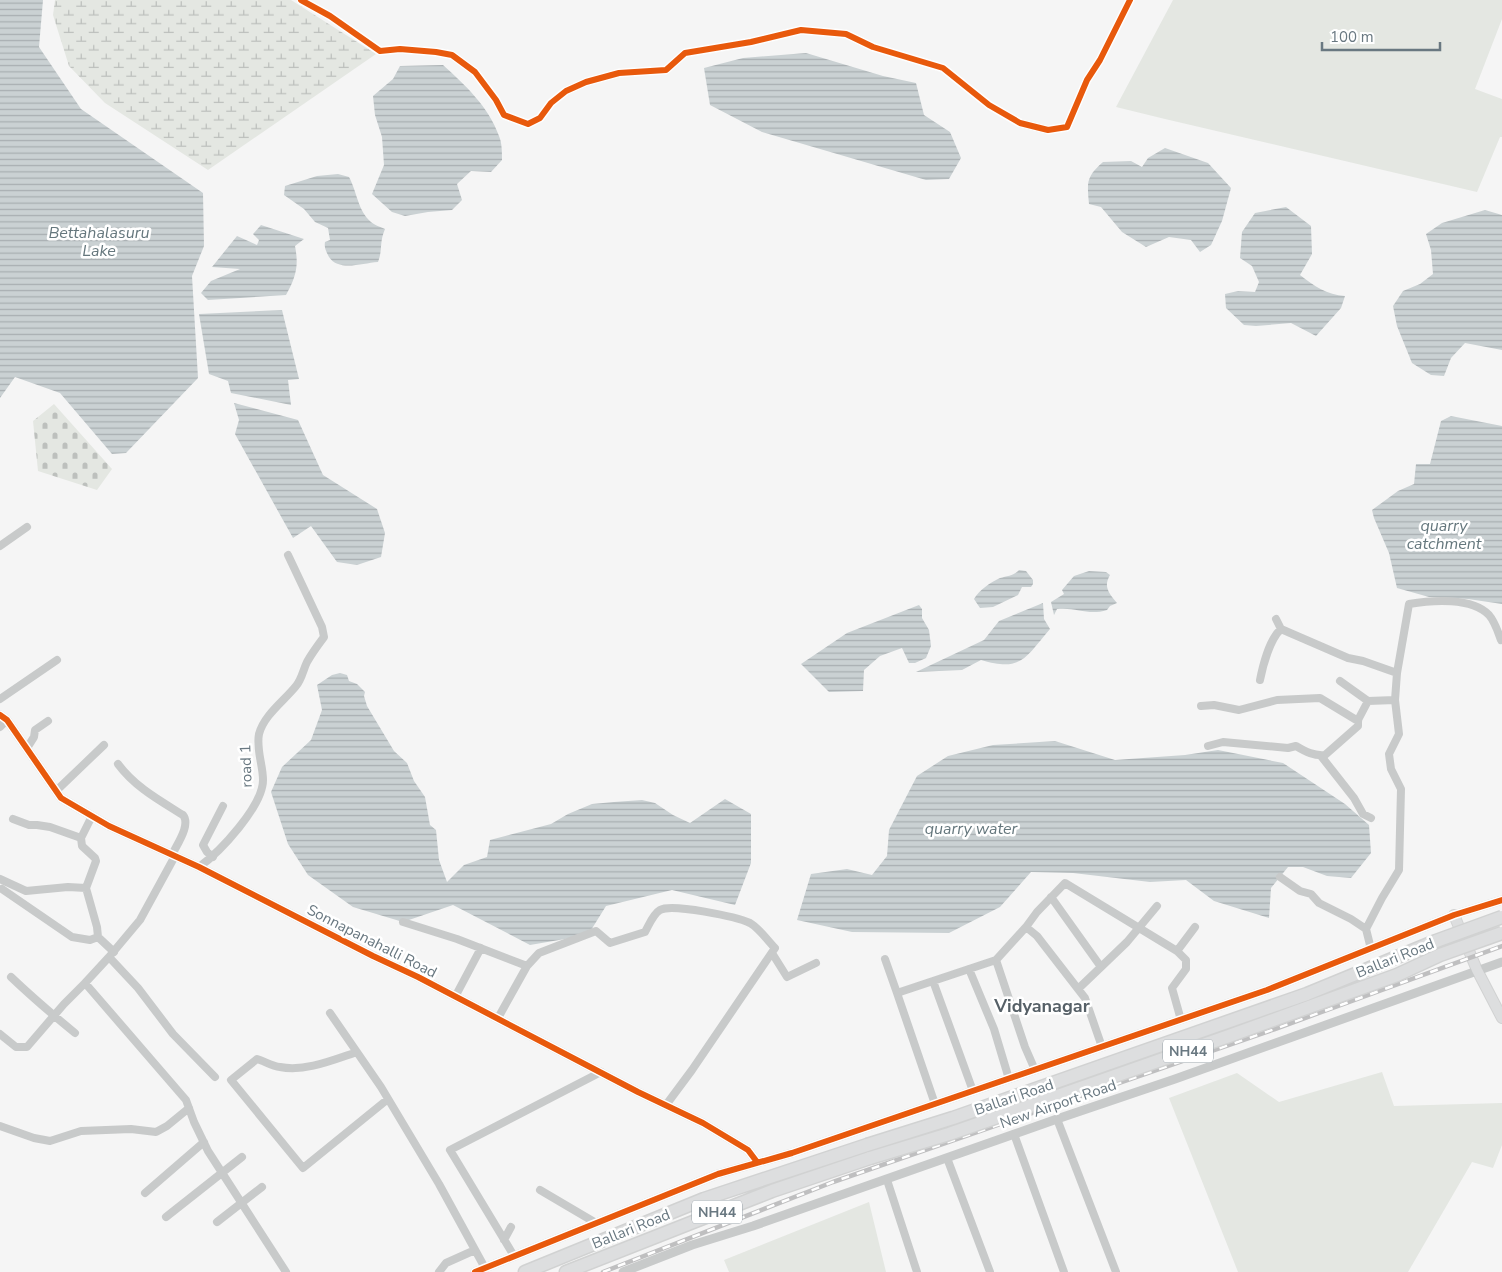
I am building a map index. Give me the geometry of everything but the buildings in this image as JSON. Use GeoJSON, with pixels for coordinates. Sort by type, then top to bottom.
{"type":"FeatureCollection","features":[{"type":"Feature","properties":{"kind":"highway","name":"Ballari Road"},"geometry":{"type":"LineString","coordinates":[[525,1272],[704,1199],[953,1118],[1307,994],[1436,941],[1502,917]]}},
{"type":"Feature","properties":{"kind":"highway","name":"Ballari Road"},"geometry":{"type":"LineString","coordinates":[[566,1272],[772,1190],[949,1134],[1229,1036],[1397,976],[1440,955],[1502,933]]}},
{"type":"Feature","properties":{"kind":"main road"},"geometry":{"type":"LineString","coordinates":[[1454,915],[1476,970],[1502,1018]]}},
{"type":"Feature","properties":{"kind":"street"},"geometry":{"type":"LineString","coordinates":[[302,0],[330,16],[380,51],[409,50],[452,55],[474,72],[496,100],[504,115],[528,124],[540,118],[551,102],[566,91],[586,82],[619,73],[666,70],[685,53],[751,42],[801,30],[846,34],[873,47],[943,68],[989,105],[1012,119],[1048,130],[1067,127],[1087,80],[1100,60],[1130,0]]}},
{"type":"Feature","properties":{"kind":"street"},"geometry":{"type":"LineString","coordinates":[[0,546],[27,527]]}},
{"type":"Feature","properties":{"kind":"street","name":"road 1"},"geometry":{"type":"LineString","coordinates":[[199,867],[213,857],[253,810],[261,794],[263,780],[258,743],[262,726],[298,685],[306,663],[324,637],[322,626],[288,555]]}},
{"type":"Feature","properties":{"kind":"street"},"geometry":{"type":"LineString","coordinates":[[1370,945],[1366,929],[1399,870],[1401,789],[1391,769],[1389,754],[1399,734],[1395,700],[1396,673],[1409,604],[1429,601],[1467,603],[1478,606],[1494,622],[1501,640]]}},
{"type":"Feature","properties":{"kind":"street"},"geometry":{"type":"LineString","coordinates":[[1276,619],[1281,629],[1348,658],[1363,661],[1396,673]]}},
{"type":"Feature","properties":{"kind":"street"},"geometry":{"type":"LineString","coordinates":[[1260,680],[1273,639],[1281,629]]}},
{"type":"Feature","properties":{"kind":"street"},"geometry":{"type":"LineString","coordinates":[[0,699],[57,660]]}},
{"type":"Feature","properties":{"kind":"street"},"geometry":{"type":"LineString","coordinates":[[1340,681],[1368,701],[1395,700]]}},
{"type":"Feature","properties":{"kind":"street"},"geometry":{"type":"LineString","coordinates":[[1201,706],[1214,705],[1239,710],[1277,700],[1320,698],[1358,721]]}},
{"type":"Feature","properties":{"kind":"street"},"geometry":{"type":"LineString","coordinates":[[1208,746],[1223,742],[1288,748],[1296,746],[1307,753],[1325,755],[1358,726],[1358,721],[1368,701]]}},
{"type":"Feature","properties":{"kind":"street","name":"Sonnapanahalli Road"},"geometry":{"type":"LineString","coordinates":[[2,721],[27,748],[61,798],[109,826],[199,867],[703,1123],[748,1150],[757,1162]]}},
{"type":"Feature","properties":{"kind":"street"},"geometry":{"type":"LineString","coordinates":[[27,748],[34,737],[35,730],[48,721]]}},
{"type":"Feature","properties":{"kind":"street"},"geometry":{"type":"LineString","coordinates":[[56,791],[104,745]]}},
{"type":"Feature","properties":{"kind":"street"},"geometry":{"type":"LineString","coordinates":[[1321,756],[1354,798],[1363,814],[1371,818]]}},
{"type":"Feature","properties":{"kind":"street"},"geometry":{"type":"LineString","coordinates":[[0,1034],[16,1047],[27,1047],[55,1014],[111,955],[140,920],[174,855],[186,825],[186,819],[183,815],[144,791],[127,776],[118,764]]}},
{"type":"Feature","properties":{"kind":"street"},"geometry":{"type":"LineString","coordinates":[[213,857],[203,845],[223,806]]}},
{"type":"Feature","properties":{"kind":"street"},"geometry":{"type":"LineString","coordinates":[[92,816],[81,838],[82,846],[96,861],[86,888],[98,937],[173,1034],[215,1077]]}},
{"type":"Feature","properties":{"kind":"street"},"geometry":{"type":"LineString","coordinates":[[13,819],[28,825],[36,824],[50,827],[81,838]]}},
{"type":"Feature","properties":{"kind":"street"},"geometry":{"type":"LineString","coordinates":[[1280,877],[1300,891],[1311,894],[1319,903],[1366,929]]}},
{"type":"Feature","properties":{"kind":"street"},"geometry":{"type":"LineString","coordinates":[[0,879],[26,891],[68,887],[86,888]]}},
{"type":"Feature","properties":{"kind":"street"},"geometry":{"type":"LineString","coordinates":[[897,993],[996,960],[1065,883],[1177,951],[1186,960],[1186,969],[1172,988],[1181,1020]]}},
{"type":"Feature","properties":{"kind":"street"},"geometry":{"type":"LineString","coordinates":[[2,889],[72,937],[90,940],[98,937]]}},
{"type":"Feature","properties":{"kind":"street"},"geometry":{"type":"LineString","coordinates":[[1051,897],[1101,967]]}},
{"type":"Feature","properties":{"kind":"street"},"geometry":{"type":"LineString","coordinates":[[475,1272],[718,1174],[792,1153],[1267,990],[1454,915],[1502,900]]}},
{"type":"Feature","properties":{"kind":"street"},"geometry":{"type":"LineString","coordinates":[[1078,989],[1140,928],[1157,906]]}},
{"type":"Feature","properties":{"kind":"street"},"geometry":{"type":"LineString","coordinates":[[498,1018],[527,966],[539,953],[596,931],[610,943],[645,932],[658,911],[664,908],[723,915],[752,924],[774,948],[692,1070],[666,1105]]}},
{"type":"Feature","properties":{"kind":"street"},"geometry":{"type":"LineString","coordinates":[[403,922],[481,948],[527,966]]}},
{"type":"Feature","properties":{"kind":"street"},"geometry":{"type":"LineString","coordinates":[[1026,927],[1037,936],[1085,998],[1102,1047]]}},
{"type":"Feature","properties":{"kind":"street"},"geometry":{"type":"LineString","coordinates":[[1177,951],[1195,927]]}},
{"type":"Feature","properties":{"kind":"street"},"geometry":{"type":"LineString","coordinates":[[455,996],[481,948]]}},
{"type":"Feature","properties":{"kind":"street"},"geometry":{"type":"LineString","coordinates":[[772,952],[787,977],[816,963]]}},
{"type":"Feature","properties":{"kind":"street"},"geometry":{"type":"LineString","coordinates":[[885,959],[936,1104]]}},
{"type":"Feature","properties":{"kind":"street"},"geometry":{"type":"LineString","coordinates":[[996,960],[1025,1047],[1035,1070]]}},
{"type":"Feature","properties":{"kind":"street","name":"New Airport Road"},"geometry":{"type":"LineString","coordinates":[[624,1272],[692,1245],[887,1180],[1502,962]]}},
{"type":"Feature","properties":{"kind":"street"},"geometry":{"type":"LineString","coordinates":[[969,969],[994,1029],[1009,1079]]}},
{"type":"Feature","properties":{"kind":"street"},"geometry":{"type":"LineString","coordinates":[[11,977],[75,1033]]}},
{"type":"Feature","properties":{"kind":"street"},"geometry":{"type":"LineString","coordinates":[[933,981],[973,1091]]}},
{"type":"Feature","properties":{"kind":"street"},"geometry":{"type":"LineString","coordinates":[[85,983],[186,1100],[204,1142],[286,1272]]}},
{"type":"Feature","properties":{"kind":"street"},"geometry":{"type":"LineString","coordinates":[[330,1012],[388,1098],[439,1184],[485,1268]]}},
{"type":"Feature","properties":{"kind":"street"},"geometry":{"type":"LineString","coordinates":[[357,1052],[331,1061],[304,1067],[280,1067],[257,1059],[231,1080],[302,1168],[388,1098]]}},
{"type":"Feature","properties":{"kind":"street"},"geometry":{"type":"LineString","coordinates":[[514,1256],[450,1150],[600,1072]]}},
{"type":"Feature","properties":{"kind":"street"},"geometry":{"type":"LineString","coordinates":[[0,1126],[34,1138],[50,1141],[81,1130],[131,1129],[156,1132],[189,1108]]}},
{"type":"Feature","properties":{"kind":"street"},"geometry":{"type":"LineString","coordinates":[[1057,1119],[1116,1272]]}},
{"type":"Feature","properties":{"kind":"street"},"geometry":{"type":"LineString","coordinates":[[1014,1134],[1064,1272]]}},
{"type":"Feature","properties":{"kind":"street"},"geometry":{"type":"LineString","coordinates":[[145,1193],[204,1142]]}},
{"type":"Feature","properties":{"kind":"street"},"geometry":{"type":"LineString","coordinates":[[166,1217],[242,1157]]}},
{"type":"Feature","properties":{"kind":"street"},"geometry":{"type":"LineString","coordinates":[[947,1158],[990,1272]]}},
{"type":"Feature","properties":{"kind":"street"},"geometry":{"type":"LineString","coordinates":[[887,1180],[917,1272]]}},
{"type":"Feature","properties":{"kind":"street"},"geometry":{"type":"LineString","coordinates":[[217,1222],[262,1187]]}},
{"type":"Feature","properties":{"kind":"street"},"geometry":{"type":"LineString","coordinates":[[540,1190],[596,1223]]}},
{"type":"Feature","properties":{"kind":"street"},"geometry":{"type":"LineString","coordinates":[[504,1240],[511,1227]]}},
{"type":"Feature","properties":{"kind":"street"},"geometry":{"type":"LineString","coordinates":[[439,1272],[446,1263],[474,1250]]}},
{"type":"Feature","properties":{"kind":"green space"},"geometry":{"type":"Polygon","coordinates":[[[55,0],[291,0],[376,54],[208,170],[105,103],[69,66],[53,15],[55,0]]]}},
{"type":"Feature","properties":{"kind":"green space"},"geometry":{"type":"Polygon","coordinates":[[[1173,0],[1502,0],[1502,19],[1475,89],[1502,99],[1502,137],[1500,137],[1477,192],[1116,107],[1173,0]]]}},
{"type":"Feature","properties":{"kind":"green space"},"geometry":{"type":"Polygon","coordinates":[[[54,404],[112,469],[97,490],[38,471],[33,421],[54,404]]]}},
{"type":"Feature","properties":{"kind":"green space"},"geometry":{"type":"Polygon","coordinates":[[[1382,1072],[1394,1106],[1502,1103],[1502,1145],[1493,1168],[1472,1162],[1408,1272],[1238,1272],[1169,1098],[1237,1073],[1279,1102],[1382,1072]]]}},
{"type":"Feature","properties":{"kind":"green space"},"geometry":{"type":"Polygon","coordinates":[[[869,1202],[886,1272],[729,1272],[724,1260],[869,1202]]]}},
{"type":"Feature","properties":{"kind":"water","name":"Bettahalasuru Lake"},"geometry":{"type":"Polygon","coordinates":[[[0,0],[43,0],[39,47],[81,109],[203,193],[204,246],[192,276],[198,378],[126,453],[112,454],[60,393],[15,377],[0,398],[0,0]]]}},
{"type":"Feature","properties":{"kind":"water"},"geometry":{"type":"Polygon","coordinates":[[[806,53],[883,76],[916,83],[924,115],[950,132],[961,158],[949,179],[926,180],[762,132],[710,105],[704,68],[743,58],[806,53]]]}},
{"type":"Feature","properties":{"kind":"water"},"geometry":{"type":"Polygon","coordinates":[[[443,65],[468,89],[489,115],[500,139],[502,160],[491,172],[471,171],[457,184],[462,200],[452,210],[405,216],[392,212],[372,194],[384,165],[382,137],[375,115],[373,96],[393,79],[400,66],[443,65]]]}},
{"type":"Feature","properties":{"kind":"water"},"geometry":{"type":"Polygon","coordinates":[[[1165,148],[1208,163],[1231,188],[1222,221],[1211,245],[1200,252],[1191,240],[1169,237],[1146,247],[1122,232],[1101,207],[1089,204],[1089,180],[1093,172],[1103,162],[1131,161],[1142,167],[1148,158],[1165,148]]]}},
{"type":"Feature","properties":{"kind":"water"},"geometry":{"type":"Polygon","coordinates":[[[338,174],[349,177],[360,207],[367,218],[385,229],[378,262],[345,265],[333,262],[325,248],[325,242],[330,240],[328,228],[315,222],[304,209],[284,195],[285,186],[317,176],[338,174]]]}},
{"type":"Feature","properties":{"kind":"water"},"geometry":{"type":"Polygon","coordinates":[[[1286,207],[1311,226],[1312,254],[1300,275],[1321,289],[1332,294],[1345,296],[1341,308],[1316,336],[1291,323],[1256,326],[1244,325],[1226,308],[1225,294],[1238,291],[1255,292],[1259,282],[1252,266],[1240,258],[1242,232],[1255,213],[1286,207]]]}},
{"type":"Feature","properties":{"kind":"water"},"geometry":{"type":"Polygon","coordinates":[[[1485,210],[1502,215],[1502,350],[1465,343],[1451,358],[1444,376],[1431,375],[1412,363],[1397,326],[1393,306],[1403,291],[1420,284],[1433,274],[1431,250],[1426,234],[1442,223],[1485,210]]]}},
{"type":"Feature","properties":{"kind":"water"},"geometry":{"type":"Polygon","coordinates":[[[261,225],[304,239],[295,246],[296,271],[286,295],[208,300],[201,293],[211,281],[240,269],[212,267],[237,236],[257,245],[259,240],[253,234],[261,225]]]}},
{"type":"Feature","properties":{"kind":"water"},"geometry":{"type":"Polygon","coordinates":[[[282,310],[299,379],[288,380],[291,405],[231,393],[228,381],[209,374],[199,314],[282,310]]]}},
{"type":"Feature","properties":{"kind":"water"},"geometry":{"type":"Polygon","coordinates":[[[234,403],[298,420],[323,475],[377,509],[385,533],[381,557],[357,565],[337,562],[311,526],[293,538],[235,434],[239,420],[234,403]]]}},
{"type":"Feature","properties":{"kind":"water","name":"quarry catchment"},"geometry":{"type":"Polygon","coordinates":[[[1451,416],[1502,426],[1502,604],[1468,599],[1429,597],[1397,588],[1389,553],[1374,518],[1372,510],[1398,491],[1414,484],[1416,464],[1430,464],[1441,421],[1451,416]]]}},
{"type":"Feature","properties":{"kind":"water"},"geometry":{"type":"Polygon","coordinates":[[[1019,570],[1026,571],[1033,580],[1031,587],[1022,587],[1018,595],[993,607],[980,608],[974,599],[979,592],[1000,578],[1012,575],[1019,570]]]}},
{"type":"Feature","properties":{"kind":"water"},"geometry":{"type":"Polygon","coordinates":[[[1089,571],[1106,572],[1110,575],[1107,586],[1109,593],[1117,603],[1110,606],[1107,610],[1100,612],[1057,609],[1054,615],[1051,602],[1064,594],[1062,590],[1074,576],[1089,571]]]}},
{"type":"Feature","properties":{"kind":"water"},"geometry":{"type":"Polygon","coordinates":[[[1043,603],[1044,619],[1050,629],[1022,660],[1006,664],[981,660],[962,670],[916,672],[984,640],[999,621],[1043,603]]]}},
{"type":"Feature","properties":{"kind":"water"},"geometry":{"type":"Polygon","coordinates":[[[919,605],[922,609],[922,618],[929,630],[931,646],[926,658],[915,663],[909,663],[902,648],[880,656],[864,670],[863,691],[829,692],[801,664],[847,633],[919,605]]]}},
{"type":"Feature","properties":{"kind":"water"},"geometry":{"type":"Polygon","coordinates":[[[340,673],[347,675],[349,681],[357,684],[365,692],[364,696],[367,706],[394,751],[407,763],[414,781],[425,797],[430,825],[436,830],[439,860],[447,882],[464,865],[487,857],[490,840],[551,824],[568,814],[592,804],[642,800],[655,803],[690,823],[725,799],[751,814],[751,863],[735,905],[672,890],[606,906],[588,935],[530,945],[453,905],[403,922],[353,907],[308,875],[288,844],[271,792],[282,767],[311,740],[322,710],[317,685],[332,675],[340,673]]]}},
{"type":"Feature","properties":{"kind":"water","name":"quarry water"},"geometry":{"type":"Polygon","coordinates":[[[1055,741],[1115,760],[1185,755],[1218,750],[1283,763],[1345,804],[1369,825],[1371,853],[1351,878],[1327,876],[1303,867],[1288,867],[1271,888],[1269,918],[1214,901],[1186,880],[1150,882],[1073,873],[1031,872],[1000,907],[949,933],[852,932],[797,920],[811,874],[847,869],[872,875],[887,856],[889,830],[917,776],[948,756],[993,745],[1055,741]]]}},
{"type":"Feature","properties":{"kind":"railway"},"geometry":{"type":"LineString","coordinates":[[603,1272],[833,1182],[1275,1029],[1502,946]]}},
{"type":"Feature","properties":{"kind":"cycle path"},"geometry":{"type":"LineString","coordinates":[[301,0],[330,16],[380,51],[400,49],[452,55],[475,72],[496,100],[504,115],[528,124],[540,118],[551,103],[566,91],[586,82],[619,73],[666,70],[685,53],[751,42],[801,30],[846,34],[873,47],[943,68],[989,105],[1020,123],[1048,130],[1067,127],[1087,80],[1100,60],[1130,0]]}},
{"type":"Feature","properties":{"kind":"cycle path"},"geometry":{"type":"LineString","coordinates":[[0,715],[7,720],[61,798],[109,826],[199,867],[418,977],[638,1092],[703,1123],[748,1150],[757,1162]]}},
{"type":"Feature","properties":{"kind":"cycle path"},"geometry":{"type":"LineString","coordinates":[[475,1272],[718,1174],[792,1153],[1267,990],[1454,915],[1502,900]]}},
{"type":"Feature","properties":{"kind":"district","name":"Vidyanagar"},"geometry":{"type":"Point","coordinates":[1042,1006]}}]}
